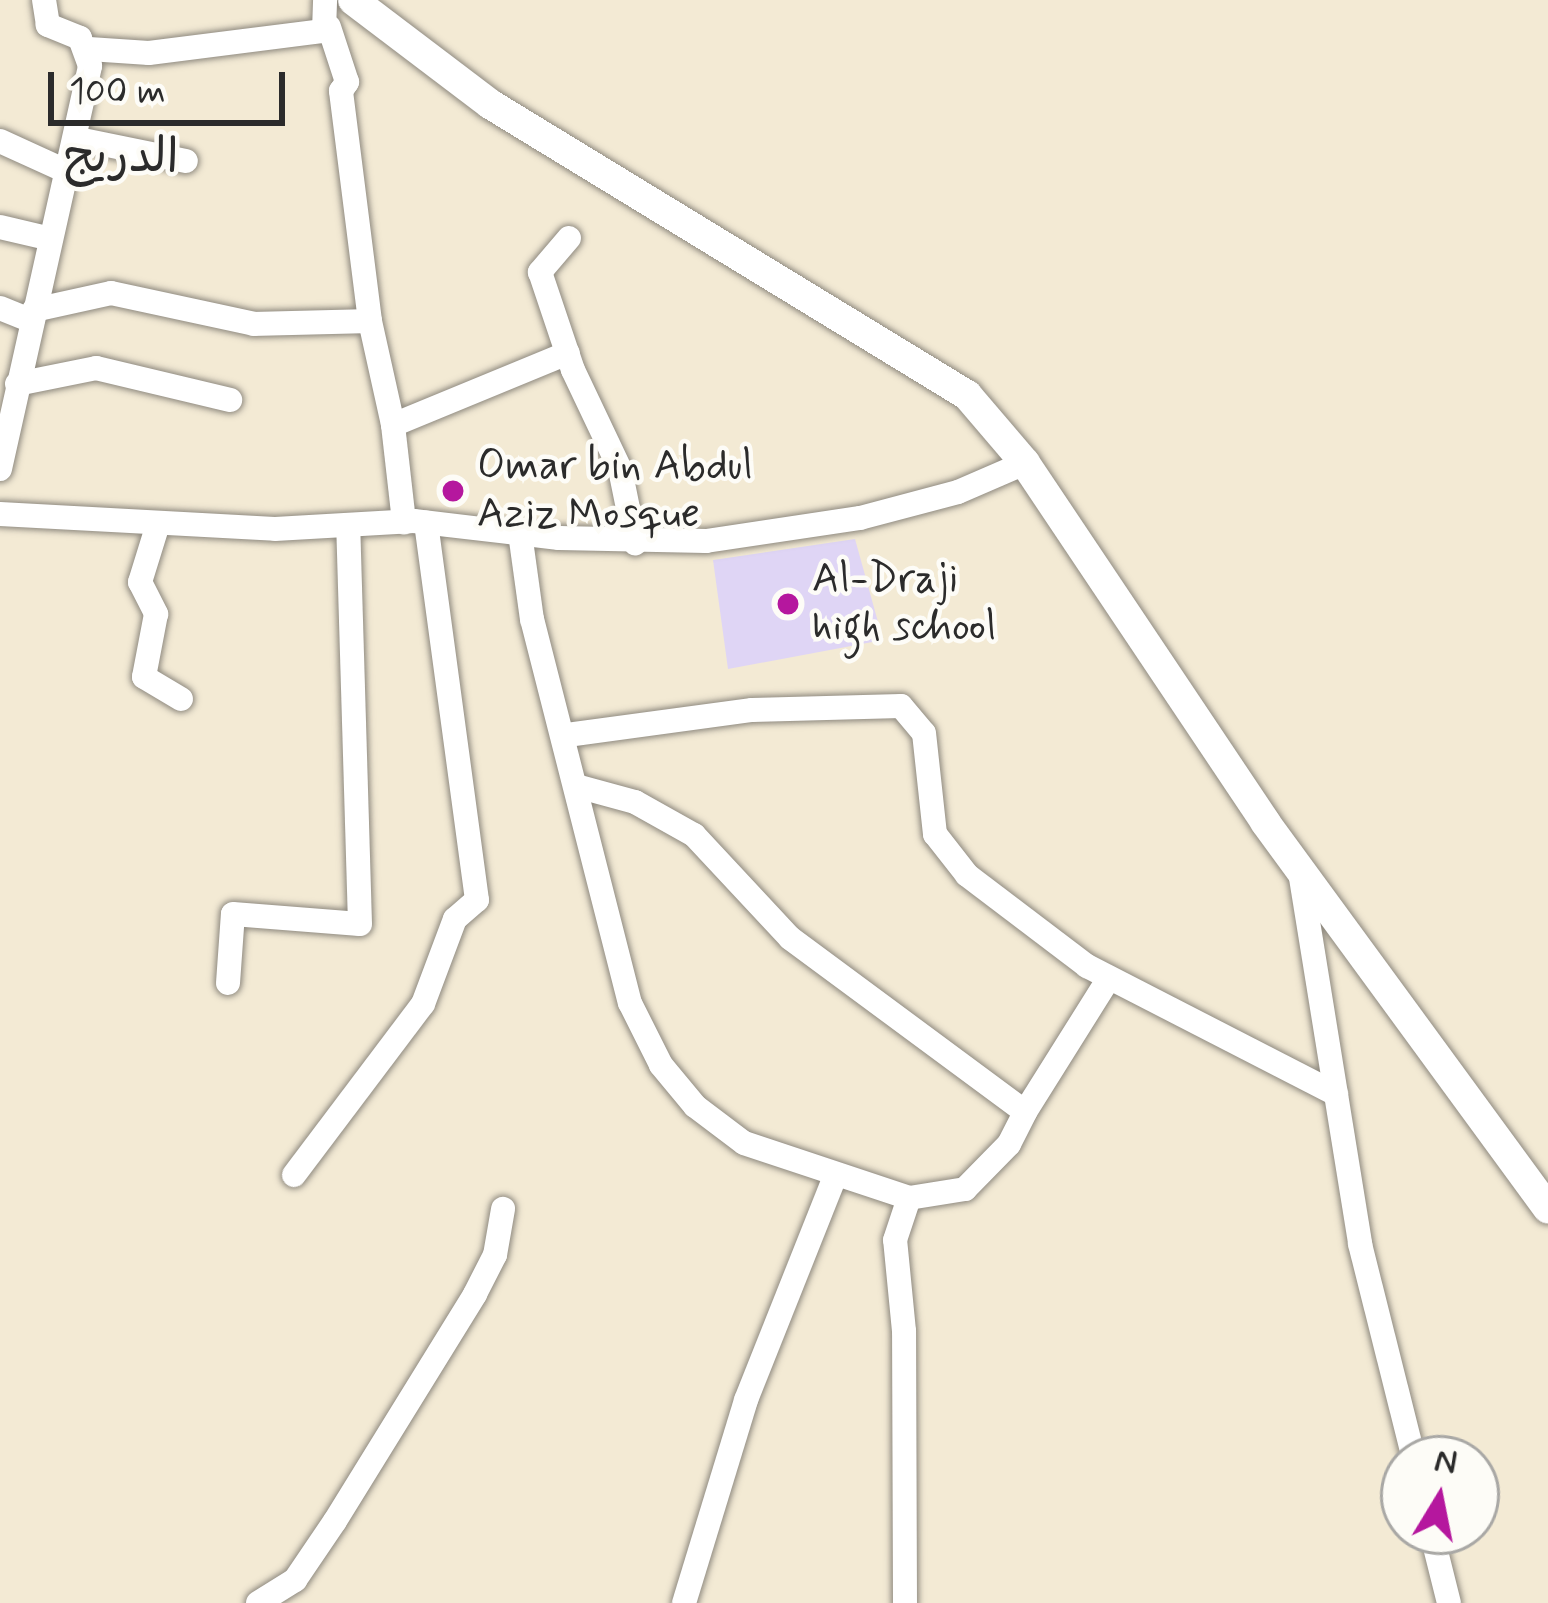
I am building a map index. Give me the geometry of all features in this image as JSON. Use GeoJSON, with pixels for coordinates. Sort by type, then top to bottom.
{"type":"FeatureCollection","features":[{"type":"Feature","properties":{"kind":"main road"},"geometry":{"type":"LineString","coordinates":[[353,0],[508,115],[950,382],[1024,463],[1300,870],[1548,1208]]}},
{"type":"Feature","properties":{"kind":"main road"},"geometry":{"type":"LineString","coordinates":[[1104,584],[1548,1176]]}},
{"type":"Feature","properties":{"kind":"street"},"geometry":{"type":"LineString","coordinates":[[44,0],[48,25],[89,49],[259,44],[329,27]]}},
{"type":"Feature","properties":{"kind":"street"},"geometry":{"type":"LineString","coordinates":[[294,1175],[423,1004],[454,920],[477,900],[415,522],[370,321],[341,92],[347,82],[325,0]]}},
{"type":"Feature","properties":{"kind":"street"},"geometry":{"type":"LineString","coordinates":[[0,469],[10,394],[78,139],[89,49]]}},
{"type":"Feature","properties":{"kind":"street"},"geometry":{"type":"LineString","coordinates":[[78,139],[186,161]]}},
{"type":"Feature","properties":{"kind":"street"},"geometry":{"type":"LineString","coordinates":[[0,141],[68,172]]}},
{"type":"Feature","properties":{"kind":"street"},"geometry":{"type":"LineString","coordinates":[[0,227],[52,239]]}},
{"type":"Feature","properties":{"kind":"street"},"geometry":{"type":"LineString","coordinates":[[569,238],[540,272],[568,353],[620,469],[635,542]]}},
{"type":"Feature","properties":{"kind":"street"},"geometry":{"type":"LineString","coordinates":[[0,308],[33,316],[111,293],[254,325],[370,321]]}},
{"type":"Feature","properties":{"kind":"street"},"geometry":{"type":"LineString","coordinates":[[394,424],[568,353]]}},
{"type":"Feature","properties":{"kind":"street"},"geometry":{"type":"LineString","coordinates":[[10,394],[96,368],[230,400]]}},
{"type":"Feature","properties":{"kind":"street"},"geometry":{"type":"LineString","coordinates":[[0,514],[158,524],[415,522],[635,542],[860,518],[958,492],[1024,463]]}},
{"type":"Feature","properties":{"kind":"street"},"geometry":{"type":"LineString","coordinates":[[158,524],[140,582],[156,614],[144,677],[181,698]]}},
{"type":"Feature","properties":{"kind":"street"},"geometry":{"type":"LineString","coordinates":[[228,983],[233,914],[360,924],[348,525]]}},
{"type":"Feature","properties":{"kind":"street"},"geometry":{"type":"LineString","coordinates":[[520,533],[532,619],[567,735],[630,1003],[661,1065],[695,1106],[744,1143],[909,1198],[965,1189],[1009,1144],[1024,1112],[1109,978]]}},
{"type":"Feature","properties":{"kind":"street"},"geometry":{"type":"LineString","coordinates":[[567,735],[752,710],[901,706],[924,733],[940,847],[1011,912],[1109,978],[1336,1094]]}},
{"type":"Feature","properties":{"kind":"street"},"geometry":{"type":"LineString","coordinates":[[580,787],[635,802],[694,835],[790,938],[1024,1112]]}},
{"type":"Feature","properties":{"kind":"street"},"geometry":{"type":"LineString","coordinates":[[1300,870],[1360,1244],[1408,1435]]}},
{"type":"Feature","properties":{"kind":"street"},"geometry":{"type":"LineString","coordinates":[[684,1603],[746,1400],[836,1174]]}},
{"type":"Feature","properties":{"kind":"street"},"geometry":{"type":"LineString","coordinates":[[905,1603],[904,1331],[895,1240],[909,1198]]}},
{"type":"Feature","properties":{"kind":"street"},"geometry":{"type":"LineString","coordinates":[[258,1603],[295,1580],[334,1521],[475,1294],[495,1255],[503,1209]]}},
{"type":"Feature","properties":{"kind":"street"},"geometry":{"type":"LineString","coordinates":[[1437,1555],[1449,1603]]}},
{"type":"Feature","properties":{"kind":"shaded area","name":"Al-Draji high school"},"geometry":{"type":"Polygon","coordinates":[[[855,539],[883,640],[728,669],[713,560],[855,539]]]}},
{"type":"Feature","properties":{"kind":"place","name":"Omar bin Abdul Aziz Mosque"},"geometry":{"type":"Point","coordinates":[453,491]}},
{"type":"Feature","properties":{"kind":"place","name":"Al-Draji high school"},"geometry":{"type":"Point","coordinates":[788,604]}},
{"type":"Feature","properties":{"kind":"district","name":"الدريج"},"geometry":{"type":"Point","coordinates":[121,158]}}]}
